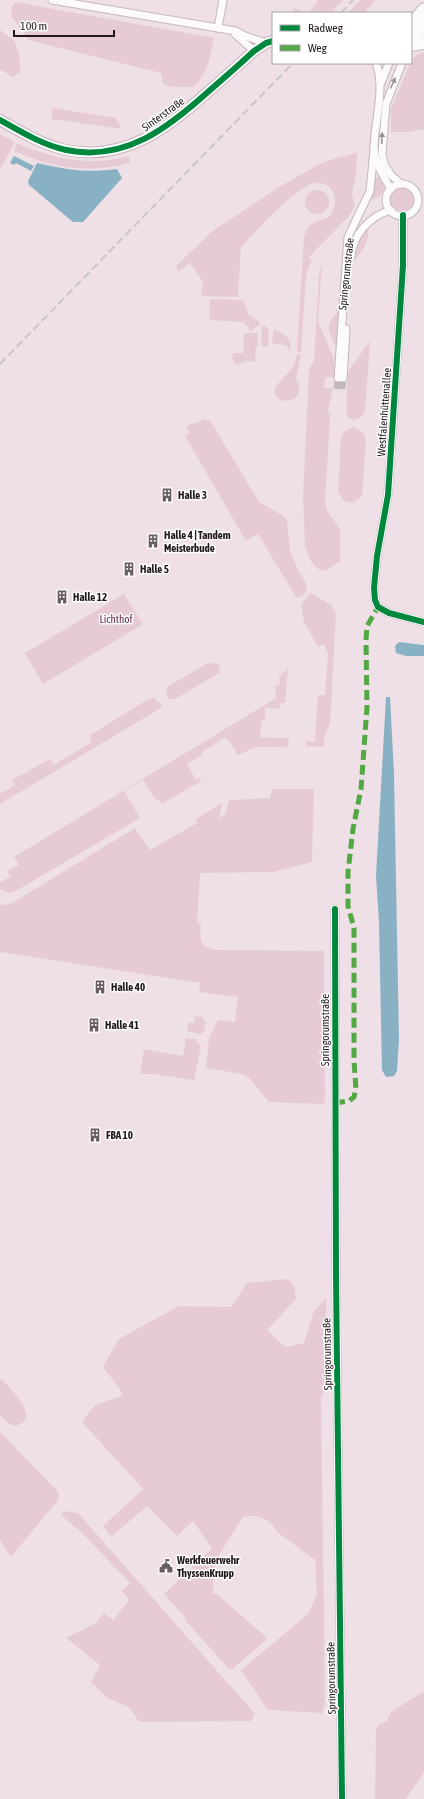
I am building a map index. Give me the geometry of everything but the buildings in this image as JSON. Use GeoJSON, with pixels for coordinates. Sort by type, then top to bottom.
{"type":"FeatureCollection","features":[{"type":"Feature","properties":{"kind":"highway"},"geometry":{"type":"LineString","coordinates":[[412,25],[424,10]]}},
{"type":"Feature","properties":{"kind":"highway"},"geometry":{"type":"LineString","coordinates":[[412,44],[424,27]]}},
{"type":"Feature","properties":{"kind":"street"},"geometry":{"type":"LineString","coordinates":[[52,0],[236,31],[245,36],[270,42]]}},
{"type":"Feature","properties":{"kind":"street"},"geometry":{"type":"LineString","coordinates":[[218,28],[224,0]]}},
{"type":"Feature","properties":{"kind":"street"},"geometry":{"type":"LineString","coordinates":[[227,30],[235,34],[254,50]]}},
{"type":"Feature","properties":{"kind":"street","name":"Sinterstraße"},"geometry":{"type":"LineString","coordinates":[[0,120],[35,139],[65,150],[96,152],[128,146],[144,141],[167,127],[254,50],[270,42]]}},
{"type":"Feature","properties":{"kind":"street"},"geometry":{"type":"LineString","coordinates":[[412,45],[424,44]]}},
{"type":"Feature","properties":{"kind":"street"},"geometry":{"type":"LineString","coordinates":[[376,64],[380,89],[374,150],[379,168],[390,189]]}},
{"type":"Feature","properties":{"kind":"street"},"geometry":{"type":"LineString","coordinates":[[380,89],[389,64]]}},
{"type":"Feature","properties":{"kind":"street"},"geometry":{"type":"LineString","coordinates":[[401,184],[390,189],[387,201],[391,210],[396,214],[403,215],[409,214],[414,210],[418,198],[416,191],[411,186],[401,184],[391,175],[384,164],[382,153],[386,104],[402,64]]}},
{"type":"Feature","properties":{"kind":"street","name":"Springorumstraße"},"geometry":{"type":"LineString","coordinates":[[374,150],[370,191],[348,240],[340,378],[351,253],[354,241],[361,230],[374,218],[391,210]]}},
{"type":"Feature","properties":{"kind":"street","name":"Westfalenhüttenallee"},"geometry":{"type":"LineString","coordinates":[[403,215],[403,265],[389,488],[386,514],[377,556],[374,588],[375,600],[378,608],[390,613],[424,622]]}},
{"type":"Feature","properties":{"kind":"street","name":"Springorumstraße"},"geometry":{"type":"LineString","coordinates":[[335,909],[336,1267],[342,1799]]}},
{"type":"Feature","properties":{"kind":"green space"},"geometry":{"type":"Polygon","coordinates":[[[318,0],[343,0],[332,12],[310,12],[318,0]]]}},
{"type":"Feature","properties":{"kind":"green space"},"geometry":{"type":"Polygon","coordinates":[[[360,0],[375,0],[365,12],[349,12],[360,0]]]}},
{"type":"Feature","properties":{"kind":"green space"},"geometry":{"type":"Polygon","coordinates":[[[15,2],[214,38],[208,64],[199,82],[194,87],[172,87],[163,84],[161,73],[28,40],[11,16],[12,7],[15,2]]]}},
{"type":"Feature","properties":{"kind":"green space"},"geometry":{"type":"Polygon","coordinates":[[[293,8],[306,12],[294,12],[293,8]]]}},
{"type":"Feature","properties":{"kind":"green space"},"geometry":{"type":"Polygon","coordinates":[[[0,30],[14,40],[19,54],[20,72],[13,77],[0,69],[0,30]]]}},
{"type":"Feature","properties":{"kind":"green space"},"geometry":{"type":"Polygon","coordinates":[[[424,52],[424,129],[408,132],[391,132],[391,109],[410,64],[412,64],[412,60],[416,55],[424,52]]]}},
{"type":"Feature","properties":{"kind":"green space"},"geometry":{"type":"Polygon","coordinates":[[[52,108],[116,118],[122,129],[52,119],[52,108]]]}},
{"type":"Feature","properties":{"kind":"green space"},"geometry":{"type":"Polygon","coordinates":[[[0,134],[15,142],[1,168],[0,167],[0,134]]]}},
{"type":"Feature","properties":{"kind":"green space"},"geometry":{"type":"Polygon","coordinates":[[[17,143],[31,149],[72,160],[101,161],[129,156],[130,163],[100,168],[71,168],[42,162],[14,151],[17,143]]]}},
{"type":"Feature","properties":{"kind":"green space"},"geometry":{"type":"Polygon","coordinates":[[[357,153],[356,175],[352,193],[355,206],[348,217],[308,258],[312,260],[306,275],[301,352],[297,351],[304,238],[310,225],[329,217],[333,211],[335,197],[329,187],[317,183],[309,185],[301,190],[273,213],[241,247],[238,297],[201,296],[203,282],[190,263],[178,272],[176,266],[214,230],[279,187],[318,165],[333,159],[357,153]]]}},
{"type":"Feature","properties":{"kind":"green space"},"geometry":{"type":"Polygon","coordinates":[[[381,177],[384,185],[382,194],[376,198],[370,199],[373,178],[381,177]]]}},
{"type":"Feature","properties":{"kind":"green space"},"geometry":{"type":"Polygon","coordinates":[[[402,187],[407,188],[413,194],[413,204],[407,210],[402,211],[397,210],[391,204],[390,199],[391,194],[397,188],[402,187]]]}},
{"type":"Feature","properties":{"kind":"green space"},"geometry":{"type":"Polygon","coordinates":[[[317,190],[326,193],[329,202],[326,211],[317,214],[308,211],[305,202],[308,193],[317,190]]]}},
{"type":"Feature","properties":{"kind":"green space"},"geometry":{"type":"Polygon","coordinates":[[[368,227],[367,241],[355,260],[355,244],[368,227]]]}},
{"type":"Feature","properties":{"kind":"green space"},"geometry":{"type":"Polygon","coordinates":[[[322,264],[318,321],[334,359],[335,377],[325,377],[324,388],[333,388],[328,411],[330,415],[325,502],[327,511],[340,529],[340,561],[326,571],[318,569],[310,560],[305,545],[303,498],[309,369],[314,361],[319,274],[322,264]]]}},
{"type":"Feature","properties":{"kind":"green space"},"geometry":{"type":"Polygon","coordinates":[[[210,299],[243,300],[249,315],[261,323],[249,331],[249,326],[245,325],[245,322],[209,320],[210,299]]]}},
{"type":"Feature","properties":{"kind":"green space"},"geometry":{"type":"Polygon","coordinates":[[[339,311],[336,347],[329,332],[329,324],[339,311]]]}},
{"type":"Feature","properties":{"kind":"green space"},"geometry":{"type":"Polygon","coordinates":[[[264,325],[269,330],[268,347],[261,346],[262,327],[264,325]]]}},
{"type":"Feature","properties":{"kind":"green space"},"geometry":{"type":"Polygon","coordinates":[[[274,329],[287,337],[291,347],[290,351],[286,345],[272,344],[274,329]]]}},
{"type":"Feature","properties":{"kind":"green space"},"geometry":{"type":"Polygon","coordinates":[[[258,332],[258,347],[256,347],[255,362],[246,361],[237,365],[232,359],[233,353],[243,353],[244,333],[258,332]]]}},
{"type":"Feature","properties":{"kind":"green space"},"geometry":{"type":"Polygon","coordinates":[[[370,341],[365,412],[360,418],[353,420],[347,417],[347,375],[370,341]]]}},
{"type":"Feature","properties":{"kind":"green space"},"geometry":{"type":"Polygon","coordinates":[[[297,355],[301,355],[296,379],[299,388],[298,394],[295,398],[289,401],[283,401],[275,394],[275,387],[293,367],[297,355]]]}},
{"type":"Feature","properties":{"kind":"green space"},"geometry":{"type":"Polygon","coordinates":[[[203,420],[209,420],[211,422],[259,502],[282,515],[287,521],[290,550],[298,570],[305,581],[307,590],[302,597],[296,597],[258,534],[246,541],[185,436],[190,432],[186,426],[203,420]]]}},
{"type":"Feature","properties":{"kind":"green space"},"geometry":{"type":"Polygon","coordinates":[[[353,427],[363,432],[366,439],[362,495],[353,503],[344,501],[338,492],[341,437],[344,432],[353,427]]]}},
{"type":"Feature","properties":{"kind":"green space"},"geometry":{"type":"Polygon","coordinates":[[[311,593],[331,605],[336,614],[330,723],[324,739],[323,747],[306,746],[306,741],[315,742],[318,695],[325,695],[328,654],[324,644],[318,647],[304,622],[301,605],[311,593]]]}},
{"type":"Feature","properties":{"kind":"green space","name":"Lichthof"},"geometry":{"type":"Polygon","coordinates":[[[124,594],[143,624],[43,684],[25,653],[124,594]]]}},
{"type":"Feature","properties":{"kind":"green space"},"geometry":{"type":"Polygon","coordinates":[[[214,663],[219,665],[219,673],[175,699],[169,699],[166,695],[167,687],[206,664],[214,663]]]}},
{"type":"Feature","properties":{"kind":"green space"},"geometry":{"type":"Polygon","coordinates":[[[288,668],[285,703],[281,703],[279,709],[265,708],[265,720],[262,720],[260,737],[289,738],[288,745],[286,747],[256,747],[238,755],[226,737],[202,752],[203,754],[187,764],[196,780],[201,777],[200,782],[163,803],[155,799],[143,780],[124,791],[140,818],[14,892],[9,893],[0,889],[0,883],[11,876],[7,871],[19,865],[14,857],[276,698],[275,687],[280,684],[279,677],[288,668]]]}},
{"type":"Feature","properties":{"kind":"green space"},"geometry":{"type":"Polygon","coordinates":[[[153,698],[162,705],[161,708],[0,804],[0,794],[15,785],[12,780],[50,759],[54,765],[92,742],[89,736],[145,701],[153,698]]]}},
{"type":"Feature","properties":{"kind":"green space"},"geometry":{"type":"Polygon","coordinates":[[[272,789],[314,789],[312,862],[273,872],[200,873],[197,923],[201,923],[201,941],[210,949],[324,951],[325,1102],[323,1104],[269,1102],[249,1078],[242,1074],[206,1068],[209,1038],[218,1020],[235,1022],[238,997],[199,992],[200,983],[0,952],[0,904],[5,905],[12,903],[135,828],[150,850],[197,823],[196,819],[222,803],[219,818],[225,815],[229,800],[270,798],[272,789]]]}},
{"type":"Feature","properties":{"kind":"green space"},"geometry":{"type":"Polygon","coordinates":[[[195,1016],[202,1017],[206,1022],[204,1032],[199,1034],[187,1031],[188,1023],[194,1023],[195,1016]]]}},
{"type":"Feature","properties":{"kind":"green space"},"geometry":{"type":"Polygon","coordinates":[[[186,1038],[195,1039],[201,1046],[194,1080],[153,1074],[140,1074],[144,1049],[183,1056],[186,1038]]]}},
{"type":"Feature","properties":{"kind":"green space"},"geometry":{"type":"Polygon","coordinates":[[[288,1279],[294,1286],[296,1299],[267,1330],[285,1347],[304,1343],[313,1313],[326,1298],[327,1385],[321,1397],[325,1703],[322,1713],[268,1710],[241,1670],[308,1614],[317,1595],[315,1560],[277,1532],[267,1520],[254,1516],[243,1517],[219,1555],[213,1574],[213,1594],[217,1594],[266,1637],[265,1641],[232,1669],[228,1668],[164,1594],[212,1548],[193,1521],[177,1536],[147,1506],[111,1537],[103,1526],[143,1489],[82,1422],[95,1405],[122,1396],[121,1391],[103,1367],[119,1339],[179,1306],[231,1307],[247,1283],[288,1279]]]}},
{"type":"Feature","properties":{"kind":"green space"},"geometry":{"type":"Polygon","coordinates":[[[2,1379],[19,1399],[26,1413],[26,1419],[20,1424],[10,1424],[0,1414],[0,1380],[2,1379]]]}},
{"type":"Feature","properties":{"kind":"green space"},"geometry":{"type":"Polygon","coordinates":[[[0,1432],[59,1493],[58,1500],[11,1557],[0,1540],[0,1432]]]}},
{"type":"Feature","properties":{"kind":"green space"},"geometry":{"type":"Polygon","coordinates":[[[64,1511],[78,1513],[255,1714],[251,1721],[139,1722],[130,1708],[108,1698],[91,1682],[100,1665],[66,1638],[96,1623],[104,1613],[113,1620],[129,1600],[122,1591],[130,1583],[82,1533],[61,1515],[64,1511]]]}},
{"type":"Feature","properties":{"kind":"green space"},"geometry":{"type":"Polygon","coordinates":[[[424,1691],[424,1772],[406,1799],[375,1799],[376,1730],[378,1725],[387,1721],[391,1712],[424,1691]]]}},
{"type":"Feature","properties":{"kind":"water"},"geometry":{"type":"Polygon","coordinates":[[[14,156],[34,166],[31,171],[16,163],[14,165],[10,163],[14,156]]]}},
{"type":"Feature","properties":{"kind":"water"},"geometry":{"type":"Polygon","coordinates":[[[37,163],[77,170],[95,171],[117,169],[122,178],[83,222],[73,222],[29,185],[28,181],[37,163]]]}},
{"type":"Feature","properties":{"kind":"water"},"geometry":{"type":"Polygon","coordinates":[[[399,642],[424,645],[424,656],[406,656],[396,653],[395,646],[399,642]]]}},
{"type":"Feature","properties":{"kind":"water"},"geometry":{"type":"Polygon","coordinates":[[[386,697],[390,697],[394,774],[399,1040],[397,1071],[394,1076],[386,1077],[382,1070],[379,922],[376,876],[386,697]]]}},
{"type":"Feature","properties":{"kind":"tunnel"},"geometry":{"type":"LineString","coordinates":[[337,389],[338,378]]}},
{"type":"Feature","properties":{"kind":"tunnel"},"geometry":{"type":"LineString","coordinates":[[342,389],[343,378]]}},
{"type":"Feature","properties":{"kind":"railway"},"geometry":{"type":"LineString","coordinates":[[342,12],[353,0]]}},
{"type":"Feature","properties":{"kind":"railway"},"geometry":{"type":"LineString","coordinates":[[0,364],[292,64]]}},
{"type":"Feature","properties":{"kind":"marked path"},"geometry":{"type":"LineString","coordinates":[[335,1103],[349,1101],[354,1097],[356,1089],[354,1061],[354,928],[348,906],[348,872],[353,829],[361,789],[367,707],[367,626],[378,607]]}},
{"type":"Feature","properties":{"kind":"cycle path"},"geometry":{"type":"LineString","coordinates":[[0,120],[41,141],[66,150],[87,152],[107,151],[126,146],[144,139],[178,118],[254,51],[266,43],[272,41]]}},
{"type":"Feature","properties":{"kind":"cycle path"},"geometry":{"type":"LineString","coordinates":[[403,215],[403,265],[388,495],[377,556],[374,588],[375,600],[378,607],[389,613],[424,622]]}},
{"type":"Feature","properties":{"kind":"cycle path"},"geometry":{"type":"LineString","coordinates":[[335,909],[336,1275],[342,1799]]}},
{"type":"Feature","properties":{"kind":"place","name":"Halle 3"},"geometry":{"type":"Point","coordinates":[167,495]}},
{"type":"Feature","properties":{"kind":"place","name":"Halle 4 | Tandem Meisterbude"},"geometry":{"type":"Point","coordinates":[153,541]}},
{"type":"Feature","properties":{"kind":"place","name":"Halle 5"},"geometry":{"type":"Point","coordinates":[129,569]}},
{"type":"Feature","properties":{"kind":"place","name":"Halle 12"},"geometry":{"type":"Point","coordinates":[62,597]}},
{"type":"Feature","properties":{"kind":"place","name":"Halle 40"},"geometry":{"type":"Point","coordinates":[100,987]}},
{"type":"Feature","properties":{"kind":"place","name":"Halle 41"},"geometry":{"type":"Point","coordinates":[94,1025]}},
{"type":"Feature","properties":{"kind":"place","name":"FBA 10"},"geometry":{"type":"Point","coordinates":[95,1135]}},
{"type":"Feature","properties":{"kind":"place","name":"Werkfeuerwehr ThyssenKrupp"},"geometry":{"type":"Point","coordinates":[166,1566]}}]}
